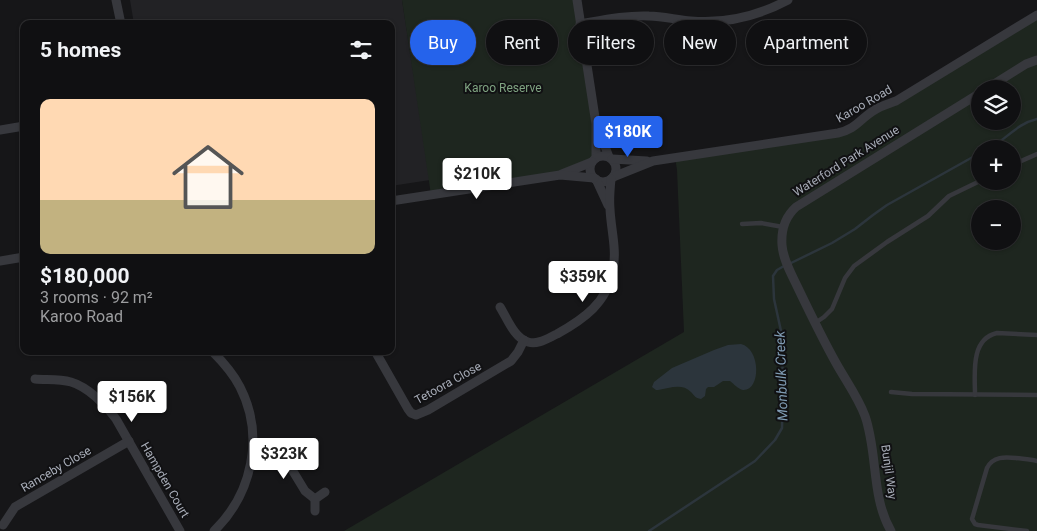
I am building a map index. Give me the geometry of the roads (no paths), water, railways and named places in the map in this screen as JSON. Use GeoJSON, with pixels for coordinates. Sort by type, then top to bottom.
{"type":"FeatureCollection","features":[{"type":"Feature","properties":{"kind":"street"},"geometry":{"type":"LineString","coordinates":[[116,0],[120,20]]}},
{"type":"Feature","properties":{"kind":"street"},"geometry":{"type":"LineString","coordinates":[[577,0],[580,20]]}},
{"type":"Feature","properties":{"kind":"street"},"geometry":{"type":"LineString","coordinates":[[603,20],[642,16],[693,21],[722,21],[761,13],[788,0]]}},
{"type":"Feature","properties":{"kind":"street","name":"Karoo Road"},"geometry":{"type":"LineString","coordinates":[[610,158],[652,161],[844,132],[854,127],[875,110],[896,100],[1037,15]]}},
{"type":"Feature","properties":{"kind":"street"},"geometry":{"type":"LineString","coordinates":[[1000,80],[1026,64],[1037,60]]}},
{"type":"Feature","properties":{"kind":"street"},"geometry":{"type":"LineString","coordinates":[[587,65],[596,124],[594,160],[591,165],[591,172],[610,210]]}},
{"type":"Feature","properties":{"kind":"street","name":"Waterford Park Avenue"},"geometry":{"type":"LineString","coordinates":[[784,227],[788,216],[796,207],[971,99]]}},
{"type":"Feature","properties":{"kind":"street"},"geometry":{"type":"LineString","coordinates":[[500,307],[519,337],[527,342],[538,342],[573,324],[592,310],[605,293],[612,276],[614,259],[614,236],[610,210],[612,178],[616,168],[596,124]]}},
{"type":"Feature","properties":{"kind":"street"},"geometry":{"type":"LineString","coordinates":[[0,130],[20,127]]}},
{"type":"Feature","properties":{"kind":"street"},"geometry":{"type":"LineString","coordinates":[[560,175],[602,156],[610,158]]}},
{"type":"Feature","properties":{"kind":"street","name":"Karoo Road"},"geometry":{"type":"LineString","coordinates":[[612,178],[652,161]]}},
{"type":"Feature","properties":{"kind":"street"},"geometry":{"type":"LineString","coordinates":[[395,200],[560,175],[595,178],[604,181],[612,178]]}},
{"type":"Feature","properties":{"kind":"street"},"geometry":{"type":"LineString","coordinates":[[784,227],[782,239],[784,253],[815,323]]}},
{"type":"Feature","properties":{"kind":"street"},"geometry":{"type":"LineString","coordinates":[[0,261],[20,258]]}},
{"type":"Feature","properties":{"kind":"street","name":"Bunjil Way"},"geometry":{"type":"LineString","coordinates":[[815,323],[865,416],[871,438],[882,511],[891,531]]}},
{"type":"Feature","properties":{"kind":"street","name":"Tetoora Close"},"geometry":{"type":"LineString","coordinates":[[377,355],[408,409],[416,415],[511,361],[524,340]]}},
{"type":"Feature","properties":{"kind":"street"},"geometry":{"type":"LineString","coordinates":[[214,531],[229,515],[242,492],[250,471],[253,427],[249,408],[240,387],[230,371],[216,355]]}},
{"type":"Feature","properties":{"kind":"street","name":"Hampden Court"},"geometry":{"type":"LineString","coordinates":[[35,379],[71,382],[100,399],[111,412],[129,441],[180,531]]}},
{"type":"Feature","properties":{"kind":"street","name":"Ranceby Close"},"geometry":{"type":"LineString","coordinates":[[3,525],[16,507],[129,441]]}},
{"type":"Feature","properties":{"kind":"street"},"geometry":{"type":"LineString","coordinates":[[252,453],[270,454],[282,458],[291,468],[305,491],[315,499]]}},
{"type":"Feature","properties":{"kind":"street"},"geometry":{"type":"LineString","coordinates":[[315,499],[325,492]]}},
{"type":"Feature","properties":{"kind":"street"},"geometry":{"type":"LineString","coordinates":[[315,499],[315,511]]}},
{"type":"Feature","properties":{"kind":"lane"},"geometry":{"type":"LineString","coordinates":[[1021,162],[1037,154]]}},
{"type":"Feature","properties":{"kind":"lane"},"geometry":{"type":"LineString","coordinates":[[815,323],[832,309],[848,272],[854,266],[928,216],[949,196],[971,185]]}},
{"type":"Feature","properties":{"kind":"lane"},"geometry":{"type":"LineString","coordinates":[[742,224],[761,223],[784,227]]}},
{"type":"Feature","properties":{"kind":"lane"},"geometry":{"type":"LineString","coordinates":[[975,395],[976,359],[985,338],[997,333],[1037,335]]}},
{"type":"Feature","properties":{"kind":"lane"},"geometry":{"type":"LineString","coordinates":[[891,392],[912,394],[1037,395]]}},
{"type":"Feature","properties":{"kind":"lane"},"geometry":{"type":"LineString","coordinates":[[1027,531],[978,525],[972,519],[987,468],[992,461],[1004,457],[1037,461]]}},
{"type":"Feature","properties":{"kind":"waterway","name":"Monbulk Creek"},"geometry":{"type":"LineString","coordinates":[[1001,140],[1017,128],[1037,119]]}},
{"type":"Feature","properties":{"kind":"waterway","name":"Monbulk Creek"},"geometry":{"type":"LineString","coordinates":[[789,264],[832,243],[855,229],[887,205],[971,158]]}},
{"type":"Feature","properties":{"kind":"waterway","name":"Monbulk Creek"},"geometry":{"type":"LineString","coordinates":[[649,531],[755,461],[775,440],[782,428],[783,379],[781,331],[774,299],[773,276],[777,270],[784,266]]}},
{"type":"Feature","properties":{"kind":"park label","name":"Karoo Reserve"},"geometry":{"type":"Point","coordinates":[503,88]}}]}
